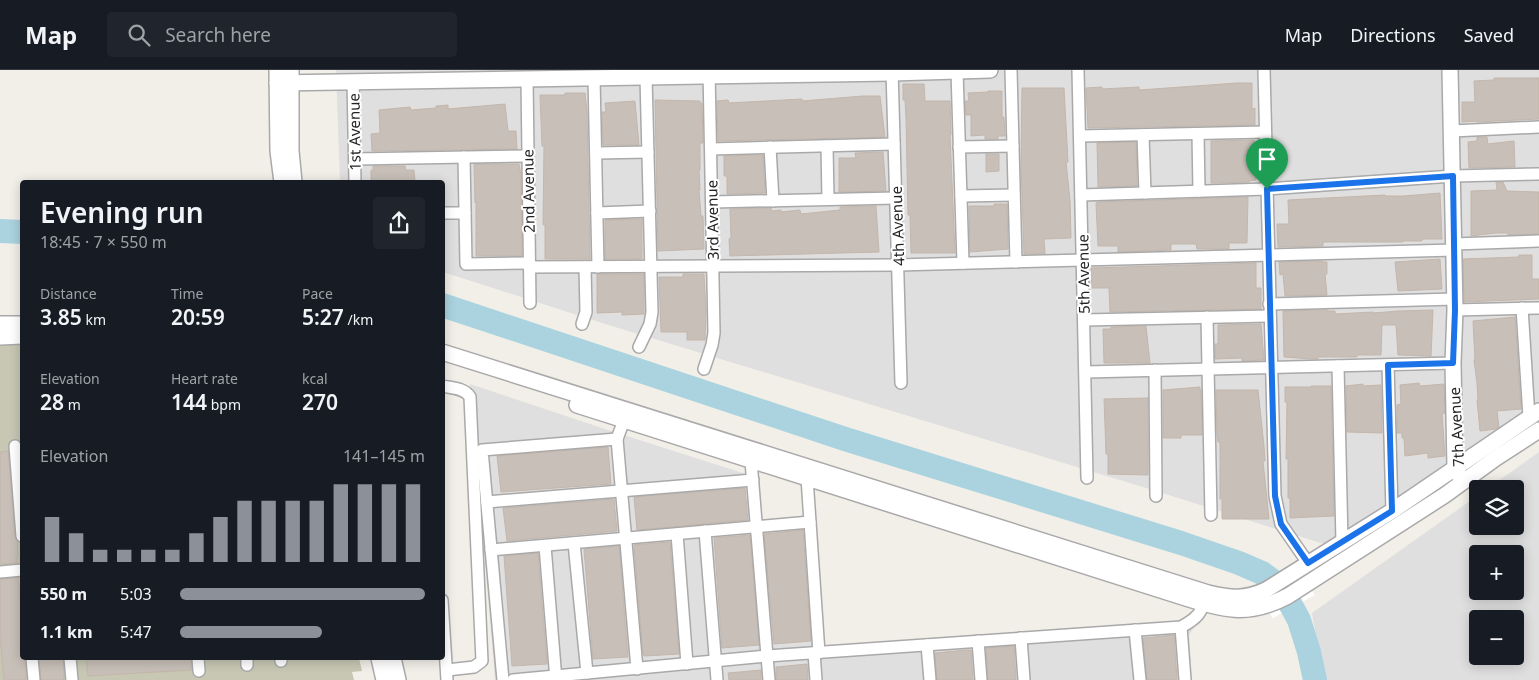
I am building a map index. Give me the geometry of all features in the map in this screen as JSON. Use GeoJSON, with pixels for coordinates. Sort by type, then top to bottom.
{"type":"FeatureCollection","features":[{"type":"Feature","properties":{"kind":"street"},"geometry":{"type":"LineString","coordinates":[[284,76],[353,81],[379,75],[527,79],[544,74],[594,78],[623,74],[646,77],[709,73],[990,70]]}},
{"type":"Feature","properties":{"kind":"street"},"geometry":{"type":"LineString","coordinates":[[1012,70],[1016,262]]}},
{"type":"Feature","properties":{"kind":"street","name":"5th Avenue"},"geometry":{"type":"LineString","coordinates":[[1078,70],[1087,478]]}},
{"type":"Feature","properties":{"kind":"street"},"geometry":{"type":"LineString","coordinates":[[1264,70],[1274,478],[1277,512],[1302,567]]}},
{"type":"Feature","properties":{"kind":"street","name":"7th Avenue"},"geometry":{"type":"LineString","coordinates":[[1450,70],[1455,305],[1453,363],[1455,468],[1464,483]]}},
{"type":"Feature","properties":{"kind":"street"},"geometry":{"type":"LineString","coordinates":[[957,71],[962,263]]}},
{"type":"Feature","properties":{"kind":"street","name":"4th Avenue"},"geometry":{"type":"LineString","coordinates":[[892,72],[901,383]]}},
{"type":"Feature","properties":{"kind":"street","name":"3rd Avenue"},"geometry":{"type":"LineString","coordinates":[[704,369],[714,333],[709,73]]}},
{"type":"Feature","properties":{"kind":"street"},"geometry":{"type":"LineString","coordinates":[[282,180],[278,151],[284,76]]}},
{"type":"Feature","properties":{"kind":"street"},"geometry":{"type":"LineString","coordinates":[[284,76],[294,180]]}},
{"type":"Feature","properties":{"kind":"street"},"geometry":{"type":"LineString","coordinates":[[639,347],[651,318],[652,267],[646,77]]}},
{"type":"Feature","properties":{"kind":"street"},"geometry":{"type":"LineString","coordinates":[[594,78],[598,267]]}},
{"type":"Feature","properties":{"kind":"street","name":"2nd Avenue"},"geometry":{"type":"LineString","coordinates":[[527,79],[530,303]]}},
{"type":"Feature","properties":{"kind":"street","name":"1st Avenue"},"geometry":{"type":"LineString","coordinates":[[353,81],[355,180]]}},
{"type":"Feature","properties":{"kind":"street"},"geometry":{"type":"LineString","coordinates":[[1452,131],[1539,127]]}},
{"type":"Feature","properties":{"kind":"street"},"geometry":{"type":"LineString","coordinates":[[1080,136],[1265,132]]}},
{"type":"Feature","properties":{"kind":"street"},"geometry":{"type":"LineString","coordinates":[[1198,134],[1200,191]]}},
{"type":"Feature","properties":{"kind":"street"},"geometry":{"type":"LineString","coordinates":[[1143,135],[1146,193]]}},
{"type":"Feature","properties":{"kind":"street"},"geometry":{"type":"LineString","coordinates":[[711,149],[894,144]]}},
{"type":"Feature","properties":{"kind":"street"},"geometry":{"type":"LineString","coordinates":[[827,146],[828,199]]}},
{"type":"Feature","properties":{"kind":"street"},"geometry":{"type":"LineString","coordinates":[[959,147],[1013,146]]}},
{"type":"Feature","properties":{"kind":"street"},"geometry":{"type":"LineString","coordinates":[[770,147],[773,201]]}},
{"type":"Feature","properties":{"kind":"street"},"geometry":{"type":"LineString","coordinates":[[596,153],[648,152]]}},
{"type":"Feature","properties":{"kind":"street"},"geometry":{"type":"LineString","coordinates":[[354,159],[528,156]]}},
{"type":"Feature","properties":{"kind":"street"},"geometry":{"type":"LineString","coordinates":[[464,157],[466,264],[585,267],[898,265],[1268,256],[1539,241]]}},
{"type":"Feature","properties":{"kind":"street"},"geometry":{"type":"LineString","coordinates":[[1081,195],[1267,189],[1453,176],[1539,174]]}},
{"type":"Feature","properties":{"kind":"street"},"geometry":{"type":"LineString","coordinates":[[961,196],[1014,195]]}},
{"type":"Feature","properties":{"kind":"street"},"geometry":{"type":"LineString","coordinates":[[712,202],[896,198]]}},
{"type":"Feature","properties":{"kind":"street"},"geometry":{"type":"LineString","coordinates":[[597,213],[650,212]]}},
{"type":"Feature","properties":{"kind":"street"},"geometry":{"type":"LineString","coordinates":[[445,213],[465,213]]}},
{"type":"Feature","properties":{"kind":"street"},"geometry":{"type":"LineString","coordinates":[[582,324],[586,312],[585,267]]}},
{"type":"Feature","properties":{"kind":"street"},"geometry":{"type":"LineString","coordinates":[[1084,320],[1207,317],[1270,310],[1455,305],[1539,308]]}},
{"type":"Feature","properties":{"kind":"street"},"geometry":{"type":"LineString","coordinates":[[445,353],[1206,598],[1233,610],[1251,610],[1266,590],[1392,511],[1534,414],[1522,308]]}},
{"type":"Feature","properties":{"kind":"street"},"geometry":{"type":"LineString","coordinates":[[1207,317],[1211,515]]}},
{"type":"Feature","properties":{"kind":"street"},"geometry":{"type":"LineString","coordinates":[[0,324],[20,324]]}},
{"type":"Feature","properties":{"kind":"street"},"geometry":{"type":"LineString","coordinates":[[0,337],[20,336]]}},
{"type":"Feature","properties":{"kind":"street"},"geometry":{"type":"LineString","coordinates":[[1086,372],[1453,363]]}},
{"type":"Feature","properties":{"kind":"street"},"geometry":{"type":"LineString","coordinates":[[445,364],[751,461],[1206,598]]}},
{"type":"Feature","properties":{"kind":"street"},"geometry":{"type":"LineString","coordinates":[[1388,365],[1392,511]]}},
{"type":"Feature","properties":{"kind":"street"},"geometry":{"type":"LineString","coordinates":[[1338,366],[1342,542]]}},
{"type":"Feature","properties":{"kind":"street"},"geometry":{"type":"LineString","coordinates":[[1155,370],[1156,496]]}},
{"type":"Feature","properties":{"kind":"street"},"geometry":{"type":"LineString","coordinates":[[445,387],[467,392],[470,397],[482,661],[474,666],[447,675],[445,645]]}},
{"type":"Feature","properties":{"kind":"street"},"geometry":{"type":"LineString","coordinates":[[624,420],[617,439],[636,668]]}},
{"type":"Feature","properties":{"kind":"street"},"geometry":{"type":"LineString","coordinates":[[1259,601],[1278,601],[1307,584],[1464,483],[1496,458],[1539,430]]}},
{"type":"Feature","properties":{"kind":"street"},"geometry":{"type":"LineString","coordinates":[[503,680],[482,450],[617,439]]}},
{"type":"Feature","properties":{"kind":"street"},"geometry":{"type":"LineString","coordinates":[[15,446],[20,510]]}},
{"type":"Feature","properties":{"kind":"street"},"geometry":{"type":"LineString","coordinates":[[751,461],[769,680]]}},
{"type":"Feature","properties":{"kind":"street"},"geometry":{"type":"LineString","coordinates":[[807,478],[817,653],[816,680]]}},
{"type":"Feature","properties":{"kind":"street"},"geometry":{"type":"LineString","coordinates":[[487,502],[753,480]]}},
{"type":"Feature","properties":{"kind":"street"},"geometry":{"type":"LineString","coordinates":[[491,550],[810,522]]}},
{"type":"Feature","properties":{"kind":"street"},"geometry":{"type":"LineString","coordinates":[[705,531],[717,680]]}},
{"type":"Feature","properties":{"kind":"street"},"geometry":{"type":"LineString","coordinates":[[677,534],[687,664]]}},
{"type":"Feature","properties":{"kind":"street"},"geometry":{"type":"LineString","coordinates":[[574,543],[587,673]]}},
{"type":"Feature","properties":{"kind":"street"},"geometry":{"type":"LineString","coordinates":[[545,546],[556,678]]}},
{"type":"Feature","properties":{"kind":"street"},"geometry":{"type":"LineString","coordinates":[[0,572],[20,570]]}},
{"type":"Feature","properties":{"kind":"street"},"geometry":{"type":"LineString","coordinates":[[513,680],[556,678],[587,673],[605,676],[636,668],[767,656],[1181,627],[1198,617],[1206,598]]}},
{"type":"Feature","properties":{"kind":"street"},"geometry":{"type":"LineString","coordinates":[[1181,627],[1185,680]]}},
{"type":"Feature","properties":{"kind":"street"},"geometry":{"type":"LineString","coordinates":[[1135,630],[1140,680]]}},
{"type":"Feature","properties":{"kind":"street"},"geometry":{"type":"LineString","coordinates":[[1021,638],[1024,680]]}},
{"type":"Feature","properties":{"kind":"street"},"geometry":{"type":"LineString","coordinates":[[978,641],[982,680]]}},
{"type":"Feature","properties":{"kind":"street"},"geometry":{"type":"LineString","coordinates":[[927,645],[930,680]]}},
{"type":"Feature","properties":{"kind":"street"},"geometry":{"type":"LineString","coordinates":[[32,660],[34,680]]}},
{"type":"Feature","properties":{"kind":"street"},"geometry":{"type":"LineString","coordinates":[[70,660],[72,680]]}},
{"type":"Feature","properties":{"kind":"street"},"geometry":{"type":"LineString","coordinates":[[198,660],[199,671]]}},
{"type":"Feature","properties":{"kind":"street"},"geometry":{"type":"LineString","coordinates":[[379,660],[384,680]]}},
{"type":"Feature","properties":{"kind":"street"},"geometry":{"type":"LineString","coordinates":[[393,660],[398,680]]}},
{"type":"Feature","properties":{"kind":"shaded area"},"geometry":{"type":"Polygon","coordinates":[[[336,70],[1539,70],[1539,413],[1327,545],[1156,491],[602,323],[445,273],[445,180],[340,180],[336,70]]]}},
{"type":"Feature","properties":{"kind":"shaded area"},"geometry":{"type":"Polygon","coordinates":[[[0,345],[20,345],[20,660],[359,660],[362,671],[352,672],[354,680],[0,680],[0,345]]]}},
{"type":"Feature","properties":{"kind":"shaded area"},"geometry":{"type":"Polygon","coordinates":[[[470,384],[746,474],[751,532],[814,528],[824,650],[1197,623],[1189,635],[1192,680],[495,680],[470,384]]]}},
{"type":"Feature","properties":{"kind":"shaded area"},"geometry":{"type":"Polygon","coordinates":[[[1539,452],[1539,680],[1323,680],[1312,613],[1469,502],[1469,535],[1524,535],[1524,480],[1500,480],[1539,452]]]}},
{"type":"Feature","properties":{"kind":"pier"},"geometry":{"type":"Polygon","coordinates":[[[1291,565],[1315,595],[1273,618],[1250,589],[1291,565]]]}},
{"type":"Feature","properties":{"kind":"building"},"geometry":{"type":"Polygon","coordinates":[[[1494,78],[1539,78],[1539,119],[1462,122],[1462,102],[1475,102],[1474,81],[1494,80],[1494,78]]]}},
{"type":"Feature","properties":{"kind":"building"},"geometry":{"type":"Polygon","coordinates":[[[1252,83],[1252,109],[1255,108],[1255,125],[1088,128],[1086,88],[1139,87],[1139,90],[1252,83]]]}},
{"type":"Feature","properties":{"kind":"building"},"geometry":{"type":"Polygon","coordinates":[[[903,84],[924,84],[925,101],[950,101],[955,253],[911,253],[903,84]]]}},
{"type":"Feature","properties":{"kind":"building"},"geometry":{"type":"Polygon","coordinates":[[[1022,88],[1064,88],[1071,238],[1044,239],[1045,254],[1024,254],[1021,163],[1022,88]]]}},
{"type":"Feature","properties":{"kind":"building"},"geometry":{"type":"Polygon","coordinates":[[[1002,91],[1002,117],[1004,117],[1005,136],[998,136],[998,139],[985,139],[985,135],[971,136],[971,115],[966,115],[965,101],[969,101],[968,93],[1002,91]]]}},
{"type":"Feature","properties":{"kind":"building"},"geometry":{"type":"Polygon","coordinates":[[[565,93],[585,93],[590,259],[545,259],[545,224],[543,225],[544,146],[542,146],[540,95],[565,95],[565,93]]]}},
{"type":"Feature","properties":{"kind":"building"},"geometry":{"type":"Polygon","coordinates":[[[880,96],[885,137],[718,141],[717,101],[728,100],[729,103],[802,99],[802,101],[880,96]]]}},
{"type":"Feature","properties":{"kind":"building"},"geometry":{"type":"Polygon","coordinates":[[[655,100],[700,101],[702,103],[703,143],[700,143],[699,190],[701,216],[703,216],[704,249],[658,251],[655,100]]]}},
{"type":"Feature","properties":{"kind":"building"},"geometry":{"type":"Polygon","coordinates":[[[635,101],[639,145],[603,145],[602,112],[606,112],[605,103],[635,101]]]}},
{"type":"Feature","properties":{"kind":"building"},"geometry":{"type":"Polygon","coordinates":[[[505,104],[508,131],[516,131],[517,149],[372,151],[371,134],[380,133],[379,110],[410,107],[411,110],[448,105],[448,109],[505,104]]]}},
{"type":"Feature","properties":{"kind":"building"},"geometry":{"type":"Polygon","coordinates":[[[1477,137],[1487,137],[1488,144],[1514,141],[1515,167],[1469,168],[1468,142],[1477,141],[1477,137]]]}},
{"type":"Feature","properties":{"kind":"building"},"geometry":{"type":"Polygon","coordinates":[[[1254,140],[1256,180],[1249,182],[1211,183],[1211,141],[1254,140]]]}},
{"type":"Feature","properties":{"kind":"building"},"geometry":{"type":"Polygon","coordinates":[[[1136,142],[1137,186],[1098,187],[1097,143],[1136,142]]]}},
{"type":"Feature","properties":{"kind":"building"},"geometry":{"type":"Polygon","coordinates":[[[883,152],[886,191],[839,192],[839,158],[856,158],[855,153],[883,152]]]}},
{"type":"Feature","properties":{"kind":"building"},"geometry":{"type":"Polygon","coordinates":[[[986,154],[999,154],[999,171],[986,172],[986,154]]]}},
{"type":"Feature","properties":{"kind":"building"},"geometry":{"type":"Polygon","coordinates":[[[763,155],[765,193],[727,194],[727,176],[724,176],[724,156],[763,155]]]}},
{"type":"Feature","properties":{"kind":"building"},"geometry":{"type":"Polygon","coordinates":[[[474,164],[519,164],[521,175],[522,256],[476,256],[474,164]]]}},
{"type":"Feature","properties":{"kind":"building"},"geometry":{"type":"Polygon","coordinates":[[[373,166],[405,166],[406,170],[414,170],[415,180],[371,180],[371,170],[373,170],[373,166]]]}},
{"type":"Feature","properties":{"kind":"building"},"geometry":{"type":"Polygon","coordinates":[[[1496,182],[1503,182],[1507,191],[1539,192],[1539,234],[1508,235],[1508,233],[1496,233],[1471,236],[1471,191],[1497,190],[1496,182]]]}},
{"type":"Feature","properties":{"kind":"building"},"geometry":{"type":"Polygon","coordinates":[[[1440,193],[1442,239],[1422,239],[1422,241],[1403,242],[1323,242],[1323,246],[1278,247],[1277,224],[1289,224],[1288,200],[1440,193]]]}},
{"type":"Feature","properties":{"kind":"building"},"geometry":{"type":"Polygon","coordinates":[[[1248,197],[1247,243],[1229,243],[1229,249],[1197,249],[1196,244],[1171,244],[1171,250],[1118,252],[1118,246],[1098,246],[1096,203],[1098,202],[1248,197]]]}},
{"type":"Feature","properties":{"kind":"building"},"geometry":{"type":"Polygon","coordinates":[[[994,204],[1007,204],[1008,249],[970,252],[969,206],[994,206],[994,204]]]}},
{"type":"Feature","properties":{"kind":"building"},"geometry":{"type":"Polygon","coordinates":[[[876,206],[879,252],[730,256],[730,209],[771,208],[772,211],[781,210],[781,212],[800,210],[801,214],[840,210],[840,207],[876,206]]]}},
{"type":"Feature","properties":{"kind":"building"},"geometry":{"type":"Polygon","coordinates":[[[642,219],[642,259],[605,259],[605,220],[642,219]]]}},
{"type":"Feature","properties":{"kind":"building"},"geometry":{"type":"Polygon","coordinates":[[[1519,255],[1532,255],[1532,279],[1539,279],[1539,299],[1464,302],[1463,259],[1519,257],[1519,255]]]}},
{"type":"Feature","properties":{"kind":"building"},"geometry":{"type":"Polygon","coordinates":[[[1440,259],[1442,289],[1398,291],[1395,262],[1440,259]]]}},
{"type":"Feature","properties":{"kind":"building"},"geometry":{"type":"Polygon","coordinates":[[[1279,262],[1327,262],[1327,274],[1325,274],[1327,295],[1285,296],[1283,274],[1280,275],[1279,262]]]}},
{"type":"Feature","properties":{"kind":"building"},"geometry":{"type":"Polygon","coordinates":[[[1256,263],[1256,288],[1261,288],[1261,309],[1110,312],[1109,288],[1092,288],[1091,268],[1256,263]]]}},
{"type":"Feature","properties":{"kind":"building"},"geometry":{"type":"Polygon","coordinates":[[[597,274],[644,274],[644,314],[622,315],[622,312],[597,313],[597,274]]]}},
{"type":"Feature","properties":{"kind":"building"},"geometry":{"type":"Polygon","coordinates":[[[683,274],[704,274],[705,340],[687,340],[687,332],[661,332],[659,277],[683,277],[683,274]]]}},
{"type":"Feature","properties":{"kind":"building"},"geometry":{"type":"Polygon","coordinates":[[[1433,310],[1431,356],[1398,355],[1396,325],[1382,325],[1381,355],[1318,357],[1318,359],[1284,357],[1283,311],[1335,311],[1335,314],[1433,310]]]}},
{"type":"Feature","properties":{"kind":"building"},"geometry":{"type":"Polygon","coordinates":[[[1515,317],[1521,409],[1497,411],[1499,427],[1480,431],[1473,321],[1515,317]]]}},
{"type":"Feature","properties":{"kind":"building"},"geometry":{"type":"Polygon","coordinates":[[[1261,324],[1264,360],[1242,361],[1242,358],[1215,359],[1215,344],[1218,344],[1218,325],[1261,324]]]}},
{"type":"Feature","properties":{"kind":"building"},"geometry":{"type":"Polygon","coordinates":[[[1146,326],[1150,363],[1104,363],[1103,329],[1146,326]]]}},
{"type":"Feature","properties":{"kind":"building"},"geometry":{"type":"Polygon","coordinates":[[[1419,383],[1420,386],[1444,384],[1445,413],[1442,414],[1445,456],[1428,458],[1428,453],[1405,456],[1404,438],[1402,438],[1402,433],[1397,433],[1397,405],[1401,404],[1400,385],[1419,383]]]}},
{"type":"Feature","properties":{"kind":"building"},"geometry":{"type":"Polygon","coordinates":[[[1363,384],[1363,386],[1381,385],[1382,433],[1347,432],[1346,386],[1363,384]]]}},
{"type":"Feature","properties":{"kind":"building"},"geometry":{"type":"Polygon","coordinates":[[[1331,386],[1334,516],[1290,518],[1288,459],[1286,459],[1287,402],[1285,402],[1285,387],[1331,386]]]}},
{"type":"Feature","properties":{"kind":"building"},"geometry":{"type":"Polygon","coordinates":[[[1200,387],[1202,435],[1181,435],[1181,438],[1163,438],[1163,390],[1200,387]]]}},
{"type":"Feature","properties":{"kind":"building"},"geometry":{"type":"Polygon","coordinates":[[[1216,390],[1258,390],[1269,519],[1222,519],[1220,442],[1218,442],[1217,435],[1216,390]]]}},
{"type":"Feature","properties":{"kind":"building"},"geometry":{"type":"Polygon","coordinates":[[[1148,398],[1148,475],[1108,474],[1104,399],[1148,398]]]}},
{"type":"Feature","properties":{"kind":"building"},"geometry":{"type":"Polygon","coordinates":[[[608,447],[611,484],[501,492],[497,456],[608,447]]]}},
{"type":"Feature","properties":{"kind":"building"},"geometry":{"type":"Polygon","coordinates":[[[8,451],[18,558],[16,558],[17,563],[0,564],[0,452],[8,451]]]}},
{"type":"Feature","properties":{"kind":"building"},"geometry":{"type":"Polygon","coordinates":[[[745,488],[748,520],[637,530],[634,497],[745,488]]]}},
{"type":"Feature","properties":{"kind":"building"},"geometry":{"type":"Polygon","coordinates":[[[614,499],[617,531],[507,541],[503,508],[614,499]]]}},
{"type":"Feature","properties":{"kind":"building"},"geometry":{"type":"Polygon","coordinates":[[[803,530],[811,641],[774,644],[764,534],[803,530]]]}},
{"type":"Feature","properties":{"kind":"building"},"geometry":{"type":"Polygon","coordinates":[[[750,535],[759,645],[722,648],[714,538],[750,535]]]}},
{"type":"Feature","properties":{"kind":"building"},"geometry":{"type":"Polygon","coordinates":[[[670,542],[679,654],[645,656],[643,655],[634,545],[670,542]]]}},
{"type":"Feature","properties":{"kind":"building"},"geometry":{"type":"Polygon","coordinates":[[[619,546],[628,657],[593,659],[584,549],[619,546]]]}},
{"type":"Feature","properties":{"kind":"building"},"geometry":{"type":"Polygon","coordinates":[[[538,553],[547,664],[512,666],[504,556],[538,553]]]}},
{"type":"Feature","properties":{"kind":"building"},"geometry":{"type":"Polygon","coordinates":[[[18,578],[20,660],[25,660],[26,680],[4,680],[0,638],[0,579],[18,578]]]}},
{"type":"Feature","properties":{"kind":"building"},"geometry":{"type":"Polygon","coordinates":[[[1174,635],[1177,680],[1147,680],[1143,638],[1174,635]]]}},
{"type":"Feature","properties":{"kind":"building"},"geometry":{"type":"Polygon","coordinates":[[[1014,646],[1016,680],[988,680],[986,648],[1014,646]]]}},
{"type":"Feature","properties":{"kind":"building"},"geometry":{"type":"Polygon","coordinates":[[[971,650],[973,680],[937,680],[935,653],[971,650]]]}},
{"type":"Feature","properties":{"kind":"building"},"geometry":{"type":"Polygon","coordinates":[[[39,660],[63,660],[64,680],[41,680],[39,660]]]}},
{"type":"Feature","properties":{"kind":"building"},"geometry":{"type":"Polygon","coordinates":[[[86,660],[191,660],[191,670],[88,676],[86,660]]]}},
{"type":"Feature","properties":{"kind":"building"},"geometry":{"type":"Polygon","coordinates":[[[807,664],[808,680],[776,680],[776,667],[807,664]]]}},
{"type":"Feature","properties":{"kind":"building"},"geometry":{"type":"Polygon","coordinates":[[[761,670],[761,680],[729,680],[728,673],[761,670]]]}},
{"type":"Feature","properties":{"kind":"waterway"},"geometry":{"type":"LineString","coordinates":[[0,231],[20,232]]}},
{"type":"Feature","properties":{"kind":"waterway"},"geometry":{"type":"LineString","coordinates":[[445,306],[845,439],[1181,543],[1239,563],[1262,573],[1281,587],[1299,620],[1315,680]]}},
{"type":"Feature","properties":{"kind":"route"},"geometry":{"type":"LineString","coordinates":[[1453,176],[1455,310],[1453,363],[1388,365],[1392,511],[1308,563],[1281,524],[1275,496],[1267,189],[1453,176]]}}]}
